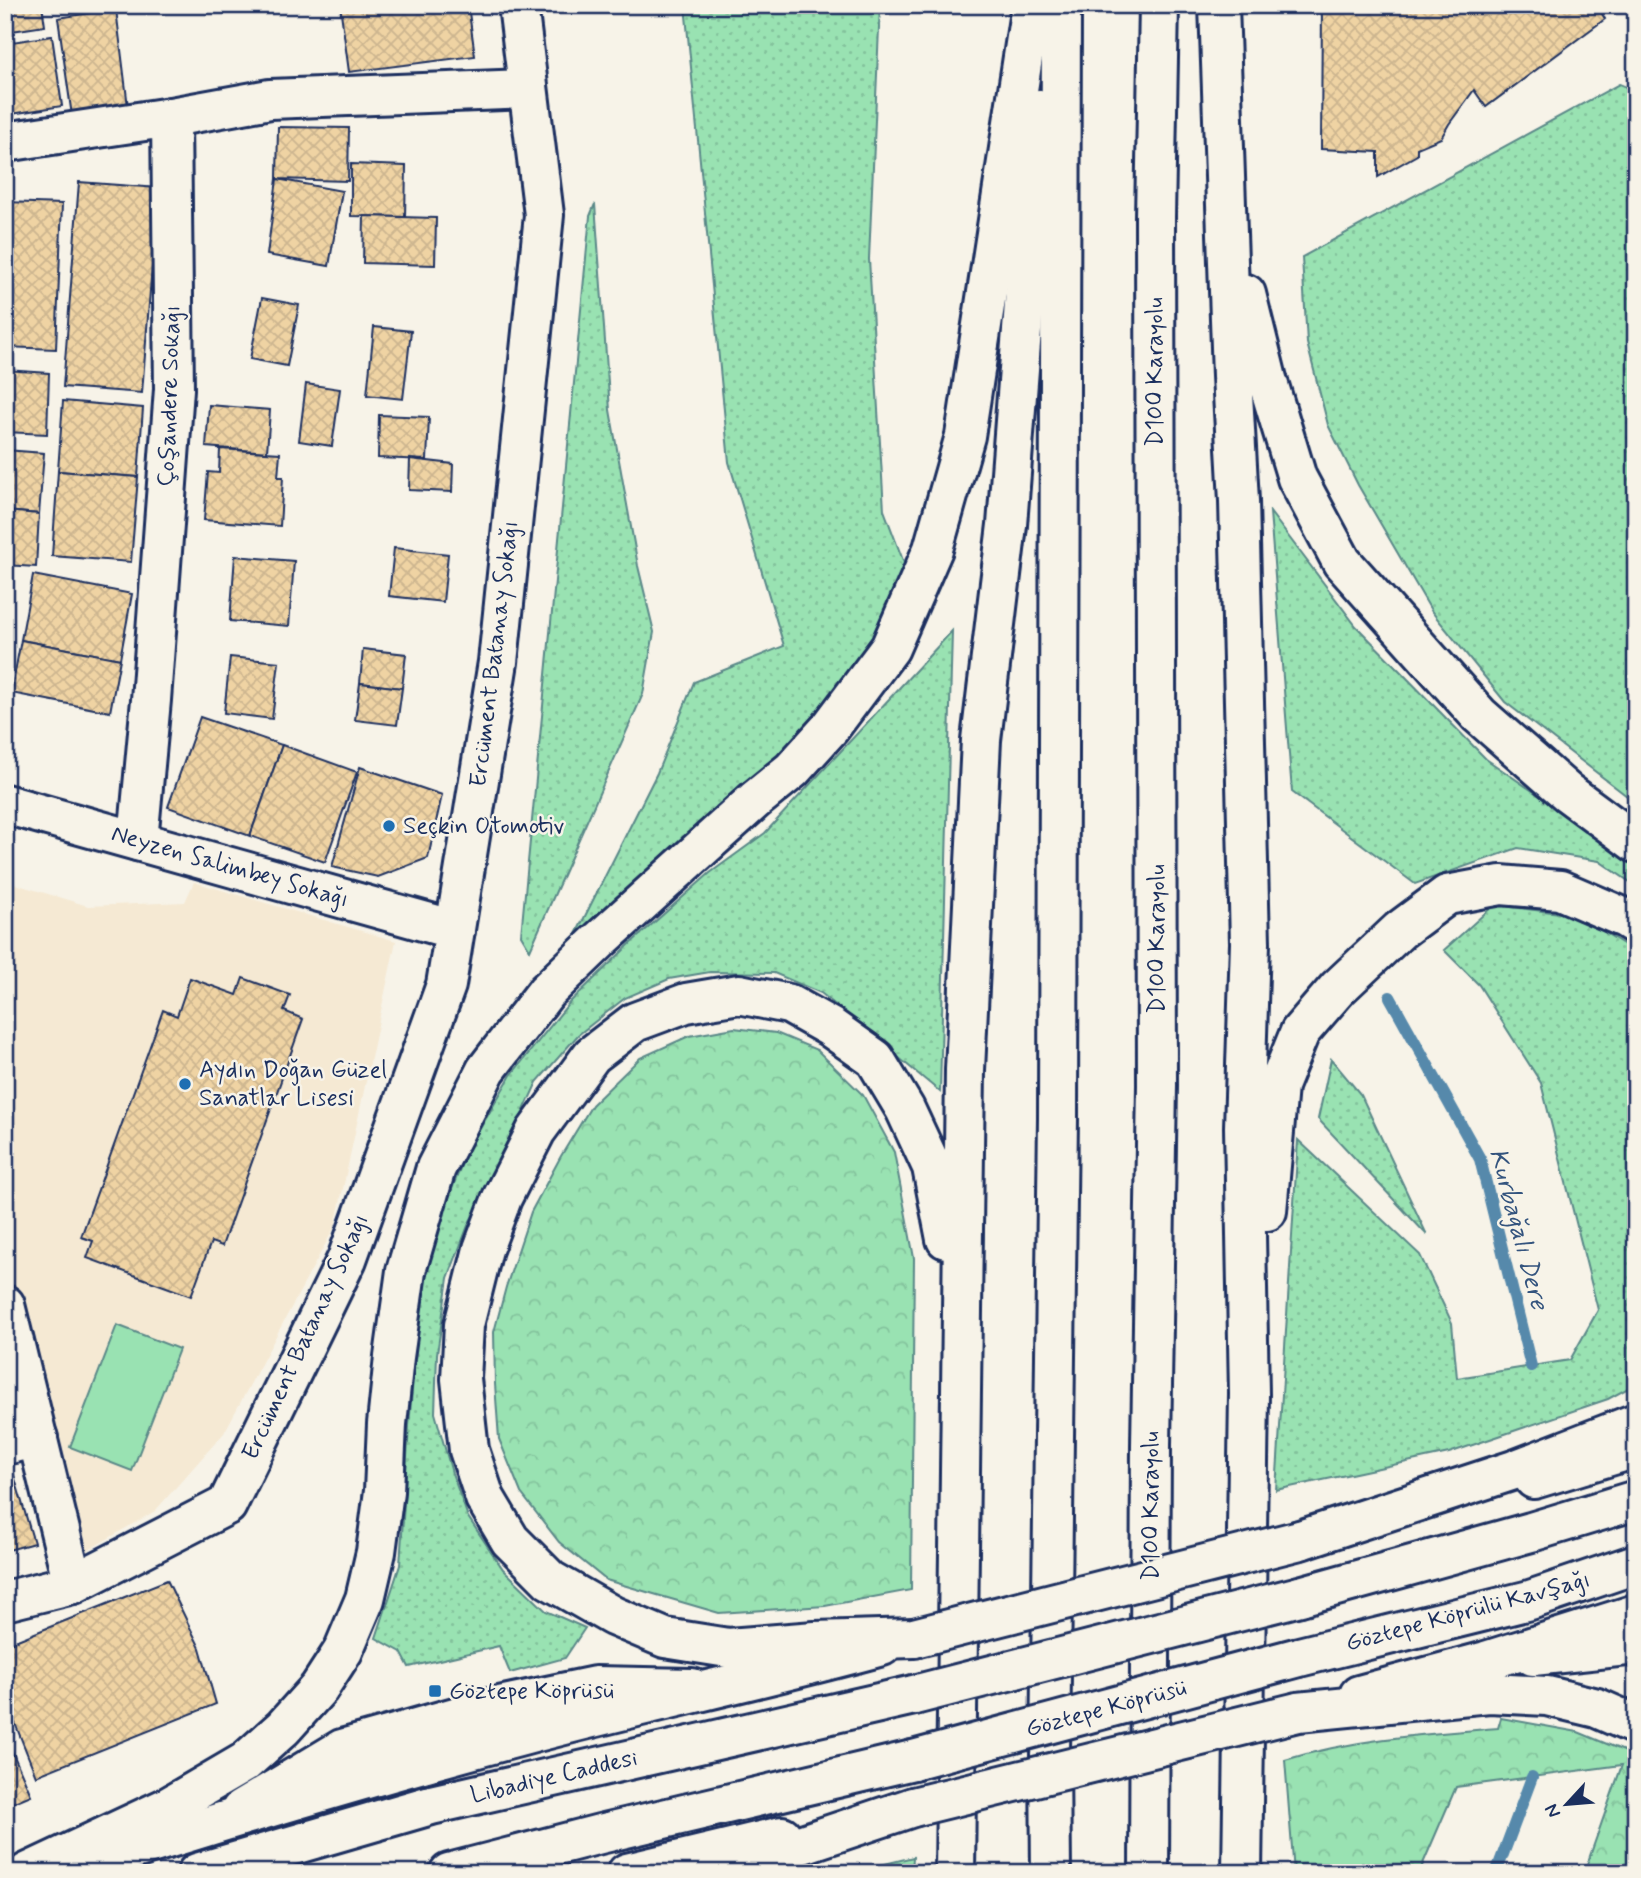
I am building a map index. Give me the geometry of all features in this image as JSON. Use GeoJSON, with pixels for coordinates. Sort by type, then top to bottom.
{"type":"FeatureCollection","features":[{"type":"Feature","properties":{"kind":"main road","name":"Ercüment Batanay Sokağı"},"geometry":{"type":"LineString","coordinates":[[5,1601],[73,1584],[226,1505],[347,1259],[446,985],[498,662],[544,215],[518,5]]}},
{"type":"Feature","properties":{"kind":"main road"},"geometry":{"type":"LineString","coordinates":[[27,1873],[168,1807],[245,1762],[283,1728],[319,1688],[343,1651],[365,1599],[376,1552],[384,1491],[394,1357],[406,1270],[436,1168],[486,1070],[546,992],[573,965],[755,800],[792,770],[830,728],[890,648],[933,549],[965,436],[1031,5]]}},
{"type":"Feature","properties":{"kind":"main road"},"geometry":{"type":"LineString","coordinates":[[955,1873],[965,1070],[981,740],[1007,525],[1046,5]]}},
{"type":"Feature","properties":{"kind":"main road"},"geometry":{"type":"LineString","coordinates":[[1051,1873],[1050,1755],[1059,1090],[1061,5]]}},
{"type":"Feature","properties":{"kind":"main road","name":"D100 Karayolu"},"geometry":{"type":"LineString","coordinates":[[1149,1873],[1151,1459],[1157,1085],[1155,218],[1159,5]]}},
{"type":"Feature","properties":{"kind":"main road"},"geometry":{"type":"LineString","coordinates":[[1219,5],[1239,501],[1250,943],[1244,1127],[1249,1394],[1242,1873]]}},
{"type":"Feature","properties":{"kind":"main road"},"geometry":{"type":"LineString","coordinates":[[5,142],[270,99],[528,89]]}},
{"type":"Feature","properties":{"kind":"main road","name":"Çoşandere Sokağı"},"geometry":{"type":"LineString","coordinates":[[138,841],[174,389],[171,117]]}},
{"type":"Feature","properties":{"kind":"main road"},"geometry":{"type":"LineString","coordinates":[[1227,222],[1267,379],[1297,478],[1342,562],[1479,715],[1567,792],[1636,843]]}},
{"type":"Feature","properties":{"kind":"main road","name":"Neyzen Salimbey Sokağı"},"geometry":{"type":"LineString","coordinates":[[5,804],[455,930]]}},
{"type":"Feature","properties":{"kind":"main road"},"geometry":{"type":"LineString","coordinates":[[1249,1394],[1278,1086],[1300,1032],[1338,988],[1400,930],[1447,895],[1502,885],[1560,890],[1636,925]]}},
{"type":"Feature","properties":{"kind":"main road"},"geometry":{"type":"LineString","coordinates":[[914,1638],[815,1641],[728,1648],[665,1638],[613,1616],[550,1580],[510,1540],[485,1498],[469,1450],[461,1379],[464,1325],[483,1249],[502,1198],[536,1131],[592,1055],[635,1022],[686,1003],[739,994],[789,1004],[831,1027],[875,1059],[905,1109],[932,1167],[961,1323]]}},
{"type":"Feature","properties":{"kind":"main road"},"geometry":{"type":"LineString","coordinates":[[5,1305],[22,1442],[73,1584]]}},
{"type":"Feature","properties":{"kind":"main road"},"geometry":{"type":"LineString","coordinates":[[1300,1540],[1514,1470],[1636,1423]]}},
{"type":"Feature","properties":{"kind":"main road"},"geometry":{"type":"LineString","coordinates":[[59,1873],[226,1819],[522,1736],[814,1665],[1517,1485],[1636,1448]]}},
{"type":"Feature","properties":{"kind":"main road","name":"Libadiye Caddesi"},"geometry":{"type":"LineString","coordinates":[[197,1873],[431,1805],[914,1695],[1300,1596],[1636,1500]]}},
{"type":"Feature","properties":{"kind":"main road","name":"Göztepe Köprülü Kavşağı"},"geometry":{"type":"LineString","coordinates":[[1298,1657],[1530,1600],[1636,1564]]}},
{"type":"Feature","properties":{"kind":"main road"},"geometry":{"type":"LineString","coordinates":[[627,1873],[913,1807],[1298,1712],[1488,1677],[1635,1630]]}},
{"type":"Feature","properties":{"kind":"main road","name":"Göztepe Köprüsü"},"geometry":{"type":"LineString","coordinates":[[449,1873],[600,1834],[913,1760],[1298,1657]]}},
{"type":"Feature","properties":{"kind":"main road"},"geometry":{"type":"LineString","coordinates":[[1488,1677],[1597,1709],[1636,1725]]}},
{"type":"Feature","properties":{"kind":"main road"},"geometry":{"type":"LineString","coordinates":[[716,1873],[913,1807]]}},
{"type":"Feature","properties":{"kind":"main road"},"geometry":{"type":"LineString","coordinates":[[1242,1827],[1249,1873]]}},
{"type":"Feature","properties":{"kind":"shaded area","name":"Aydın Doğan Güzel Sanatlar Lisesi"},"geometry":{"type":"Polygon","coordinates":[[[5,881],[88,906],[185,902],[194,882],[396,941],[335,1226],[224,1433],[155,1511],[85,1552],[5,1265],[5,881]]]}},
{"type":"Feature","properties":{"kind":"green space"},"geometry":{"type":"Polygon","coordinates":[[[685,5],[880,5],[869,259],[884,510],[910,579],[816,734],[570,946],[657,773],[694,682],[784,646],[729,462],[685,5]]]}},
{"type":"Feature","properties":{"kind":"green space"},"geometry":{"type":"Polygon","coordinates":[[[1619,84],[1636,91],[1636,803],[1505,702],[1432,612],[1358,485],[1328,425],[1307,343],[1302,257],[1619,84]]]}},
{"type":"Feature","properties":{"kind":"green space"},"geometry":{"type":"Polygon","coordinates":[[[595,204],[610,410],[638,566],[654,632],[643,694],[530,950],[521,935],[590,216],[595,204]]]}},
{"type":"Feature","properties":{"kind":"green space"},"geometry":{"type":"Polygon","coordinates":[[[1270,512],[1356,626],[1486,759],[1636,861],[1636,886],[1599,861],[1518,848],[1415,884],[1292,792],[1270,512]]]}},
{"type":"Feature","properties":{"kind":"green space"},"geometry":{"type":"Polygon","coordinates":[[[952,631],[940,1092],[821,993],[774,973],[710,972],[669,979],[625,998],[578,1035],[537,1082],[469,1223],[448,1278],[437,1354],[435,1413],[468,1517],[503,1569],[546,1611],[585,1628],[565,1658],[510,1673],[499,1646],[409,1667],[401,1652],[376,1638],[400,1565],[420,1295],[437,1228],[466,1153],[511,1075],[569,1003],[710,873],[765,833],[952,631]]]}},
{"type":"Feature","properties":{"kind":"green space"},"geometry":{"type":"Polygon","coordinates":[[[1494,905],[1577,915],[1636,952],[1636,1384],[1608,1399],[1449,1453],[1276,1490],[1298,1140],[1420,1255],[1452,1323],[1457,1378],[1570,1360],[1598,1310],[1541,1083],[1479,985],[1444,950],[1494,905]]]}},
{"type":"Feature","properties":{"kind":"green space"},"geometry":{"type":"Polygon","coordinates":[[[734,1028],[776,1033],[817,1050],[863,1095],[894,1152],[914,1258],[911,1590],[825,1606],[719,1613],[606,1580],[559,1542],[521,1493],[499,1439],[494,1332],[531,1212],[561,1156],[592,1105],[640,1058],[689,1036],[734,1028]]]}},
{"type":"Feature","properties":{"kind":"green space"},"geometry":{"type":"Polygon","coordinates":[[[1331,1059],[1361,1095],[1427,1235],[1318,1119],[1331,1059]]]}},
{"type":"Feature","properties":{"kind":"green space"},"geometry":{"type":"Polygon","coordinates":[[[117,1325],[179,1349],[132,1471],[70,1447],[117,1325]]]}},
{"type":"Feature","properties":{"kind":"green space"},"geometry":{"type":"Polygon","coordinates":[[[1501,1718],[1578,1732],[1636,1756],[1636,1873],[1584,1873],[1622,1765],[1456,1787],[1419,1873],[1294,1873],[1285,1760],[1364,1742],[1498,1728],[1501,1718]]]}},
{"type":"Feature","properties":{"kind":"green space"},"geometry":{"type":"Polygon","coordinates":[[[913,1857],[912,1873],[848,1873],[913,1857]]]}},
{"type":"Feature","properties":{"kind":"building"},"geometry":{"type":"Polygon","coordinates":[[[5,5],[42,5],[45,26],[5,32],[5,5]]]}},
{"type":"Feature","properties":{"kind":"building"},"geometry":{"type":"Polygon","coordinates":[[[340,5],[468,5],[475,56],[349,72],[340,5]]]}},
{"type":"Feature","properties":{"kind":"building"},"geometry":{"type":"Polygon","coordinates":[[[1322,5],[1597,5],[1605,19],[1486,107],[1474,90],[1441,138],[1417,148],[1417,155],[1378,177],[1378,152],[1321,149],[1322,5]]]}},
{"type":"Feature","properties":{"kind":"building"},"geometry":{"type":"Polygon","coordinates":[[[116,9],[129,115],[73,123],[58,18],[116,9]]]}},
{"type":"Feature","properties":{"kind":"building"},"geometry":{"type":"Polygon","coordinates":[[[52,36],[62,106],[5,115],[5,43],[52,36]]]}},
{"type":"Feature","properties":{"kind":"building"},"geometry":{"type":"Polygon","coordinates":[[[278,127],[349,128],[348,181],[277,179],[278,127]]]}},
{"type":"Feature","properties":{"kind":"building"},"geometry":{"type":"Polygon","coordinates":[[[351,164],[406,166],[405,217],[351,216],[351,164]]]}},
{"type":"Feature","properties":{"kind":"building"},"geometry":{"type":"Polygon","coordinates":[[[277,179],[342,191],[329,266],[267,255],[277,179]]]}},
{"type":"Feature","properties":{"kind":"building"},"geometry":{"type":"Polygon","coordinates":[[[79,182],[158,188],[142,393],[63,387],[79,182]]]}},
{"type":"Feature","properties":{"kind":"building"},"geometry":{"type":"Polygon","coordinates":[[[5,202],[62,204],[56,349],[5,347],[5,202]]]}},
{"type":"Feature","properties":{"kind":"building"},"geometry":{"type":"Polygon","coordinates":[[[364,216],[436,218],[435,265],[363,263],[364,216]]]}},
{"type":"Feature","properties":{"kind":"building"},"geometry":{"type":"Polygon","coordinates":[[[262,298],[299,305],[287,366],[250,359],[262,298]]]}},
{"type":"Feature","properties":{"kind":"building"},"geometry":{"type":"Polygon","coordinates":[[[374,327],[411,331],[403,399],[367,395],[374,327]]]}},
{"type":"Feature","properties":{"kind":"building"},"geometry":{"type":"Polygon","coordinates":[[[5,370],[49,373],[47,434],[5,432],[5,370]]]}},
{"type":"Feature","properties":{"kind":"building"},"geometry":{"type":"Polygon","coordinates":[[[306,384],[340,389],[332,446],[299,441],[306,384]]]}},
{"type":"Feature","properties":{"kind":"building"},"geometry":{"type":"Polygon","coordinates":[[[63,401],[143,408],[138,477],[58,471],[63,401]]]}},
{"type":"Feature","properties":{"kind":"building"},"geometry":{"type":"Polygon","coordinates":[[[209,405],[270,410],[267,452],[206,447],[209,405]]]}},
{"type":"Feature","properties":{"kind":"building"},"geometry":{"type":"Polygon","coordinates":[[[379,415],[429,417],[427,460],[378,458],[379,415]]]}},
{"type":"Feature","properties":{"kind":"building"},"geometry":{"type":"Polygon","coordinates":[[[220,449],[280,453],[278,477],[283,477],[280,526],[204,520],[208,472],[219,473],[220,449]]]}},
{"type":"Feature","properties":{"kind":"building"},"geometry":{"type":"Polygon","coordinates":[[[5,450],[44,453],[39,514],[5,511],[5,450]]]}},
{"type":"Feature","properties":{"kind":"building"},"geometry":{"type":"Polygon","coordinates":[[[410,459],[453,464],[452,492],[409,490],[410,459]]]}},
{"type":"Feature","properties":{"kind":"building"},"geometry":{"type":"Polygon","coordinates":[[[58,471],[138,477],[131,562],[52,556],[58,471]]]}},
{"type":"Feature","properties":{"kind":"building"},"geometry":{"type":"Polygon","coordinates":[[[5,511],[39,514],[36,567],[5,565],[5,511]]]}},
{"type":"Feature","properties":{"kind":"building"},"geometry":{"type":"Polygon","coordinates":[[[394,548],[448,554],[443,602],[389,596],[394,548]]]}},
{"type":"Feature","properties":{"kind":"building"},"geometry":{"type":"Polygon","coordinates":[[[235,556],[294,561],[289,626],[230,621],[235,556]]]}},
{"type":"Feature","properties":{"kind":"building"},"geometry":{"type":"Polygon","coordinates":[[[33,575],[132,594],[120,659],[21,640],[33,575]]]}},
{"type":"Feature","properties":{"kind":"building"},"geometry":{"type":"Polygon","coordinates":[[[21,640],[120,659],[110,712],[11,693],[21,640]]]}},
{"type":"Feature","properties":{"kind":"building"},"geometry":{"type":"Polygon","coordinates":[[[363,649],[406,654],[402,688],[360,683],[363,649]]]}},
{"type":"Feature","properties":{"kind":"building"},"geometry":{"type":"Polygon","coordinates":[[[230,657],[279,662],[272,719],[224,713],[230,657]]]}},
{"type":"Feature","properties":{"kind":"building"},"geometry":{"type":"Polygon","coordinates":[[[360,683],[402,688],[397,725],[355,720],[360,683]]]}},
{"type":"Feature","properties":{"kind":"building"},"geometry":{"type":"Polygon","coordinates":[[[200,717],[282,745],[250,836],[168,807],[200,717]]]}},
{"type":"Feature","properties":{"kind":"building"},"geometry":{"type":"Polygon","coordinates":[[[282,745],[357,772],[325,862],[250,836],[282,745]]]}},
{"type":"Feature","properties":{"kind":"building","name":"Seçkin Otomotiv"},"geometry":{"type":"Polygon","coordinates":[[[360,767],[442,795],[428,858],[378,877],[332,867],[360,767]]]}},
{"type":"Feature","properties":{"kind":"building"},"geometry":{"type":"Polygon","coordinates":[[[190,978],[237,995],[243,978],[290,995],[284,1011],[303,1019],[222,1246],[211,1242],[191,1296],[87,1258],[93,1241],[81,1237],[163,1010],[177,1016],[190,978]]]}},
{"type":"Feature","properties":{"kind":"building"},"geometry":{"type":"Polygon","coordinates":[[[5,1369],[16,1420],[5,1422],[5,1369]]]}},
{"type":"Feature","properties":{"kind":"building"},"geometry":{"type":"Polygon","coordinates":[[[13,1472],[34,1543],[5,1551],[5,1474],[13,1472]]]}},
{"type":"Feature","properties":{"kind":"building"},"geometry":{"type":"Polygon","coordinates":[[[167,1580],[200,1648],[216,1704],[36,1776],[5,1698],[5,1645],[167,1580]]]}},
{"type":"Feature","properties":{"kind":"building"},"geometry":{"type":"Polygon","coordinates":[[[7,1740],[31,1795],[5,1806],[5,1741],[7,1740]]]}},
{"type":"Feature","properties":{"kind":"waterway","name":"Kurbağalı Dere"},"geometry":{"type":"LineString","coordinates":[[1390,997],[1480,1159],[1531,1366]]}},
{"type":"Feature","properties":{"kind":"waterway","name":"Kurbağalı Dere"},"geometry":{"type":"LineString","coordinates":[[1496,1873],[1532,1777]]}},
{"type":"Feature","properties":{"kind":"place","name":"Seçkin Otomotiv"},"geometry":{"type":"Point","coordinates":[389,826]}},
{"type":"Feature","properties":{"kind":"place","name":"Aydın Doğan Güzel Sanatlar Lisesi"},"geometry":{"type":"Point","coordinates":[185,1084]}},
{"type":"Feature","properties":{"kind":"place","name":"Göztepe Köprüsü"},"geometry":{"type":"Point","coordinates":[435,1691]}}]}
